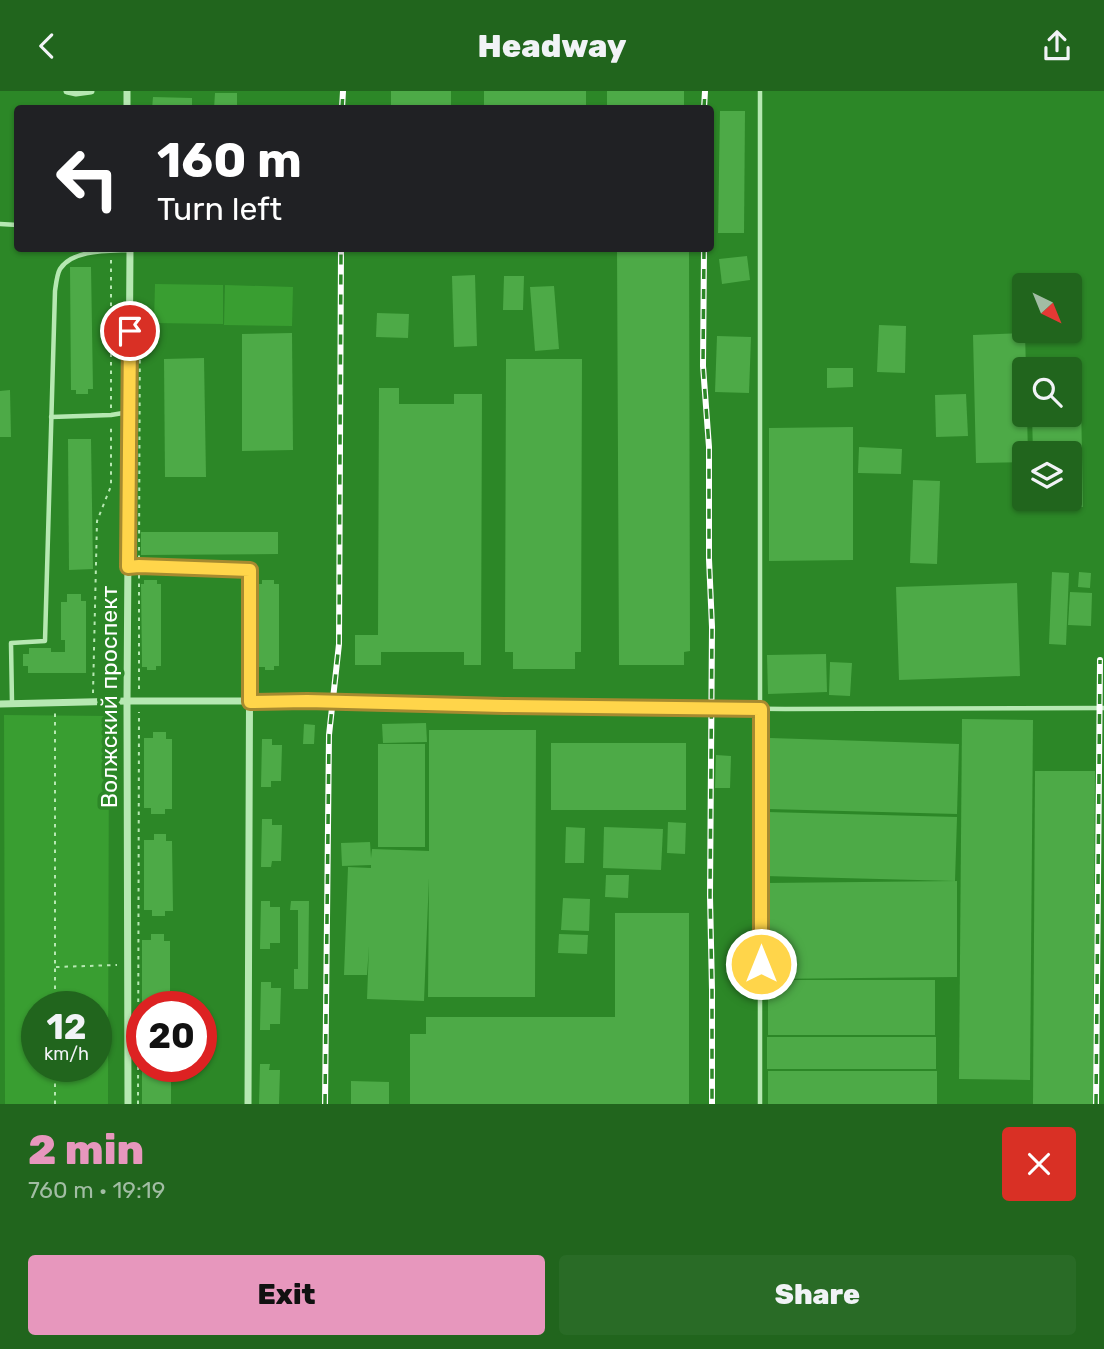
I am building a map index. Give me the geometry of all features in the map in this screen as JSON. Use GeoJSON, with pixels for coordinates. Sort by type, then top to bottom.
{"type":"FeatureCollection","features":[{"type":"Feature","properties":{"kind":"street"},"geometry":{"type":"LineString","coordinates":[[67,91],[91,91]]}},
{"type":"Feature","properties":{"kind":"street","name":"Волжский проспект"},"geometry":{"type":"LineString","coordinates":[[128,1104],[130,252]]}},
{"type":"Feature","properties":{"kind":"street"},"geometry":{"type":"LineString","coordinates":[[248,1104],[250,570]]}},
{"type":"Feature","properties":{"kind":"street"},"geometry":{"type":"LineString","coordinates":[[0,704],[307,701]]}},
{"type":"Feature","properties":{"kind":"lane"},"geometry":{"type":"LineString","coordinates":[[760,91],[760,1104]]}},
{"type":"Feature","properties":{"kind":"lane"},"geometry":{"type":"LineString","coordinates":[[12,703],[11,643],[45,641],[55,291],[59,270],[74,256],[104,252]]}},
{"type":"Feature","properties":{"kind":"lane"},"geometry":{"type":"LineString","coordinates":[[51,417],[129,412]]}},
{"type":"Feature","properties":{"kind":"lane"},"geometry":{"type":"LineString","coordinates":[[128,567],[250,570]]}},
{"type":"Feature","properties":{"kind":"lane"},"geometry":{"type":"LineString","coordinates":[[307,701],[761,709],[1104,708]]}},
{"type":"Feature","properties":{"kind":"path"},"geometry":{"type":"LineString","coordinates":[[93,702],[97,521],[111,486],[111,252]]}},
{"type":"Feature","properties":{"kind":"path"},"geometry":{"type":"LineString","coordinates":[[138,1104],[139,303]]}},
{"type":"Feature","properties":{"kind":"path"},"geometry":{"type":"LineString","coordinates":[[55,703],[55,991]]}},
{"type":"Feature","properties":{"kind":"path"},"geometry":{"type":"LineString","coordinates":[[55,967],[128,964]]}},
{"type":"Feature","properties":{"kind":"path"},"geometry":{"type":"LineString","coordinates":[[55,1082],[55,1104]]}},
{"type":"Feature","properties":{"kind":"green space"},"geometry":{"type":"Polygon","coordinates":[[[155,284],[223,285],[223,324],[154,323],[155,284]]]}},
{"type":"Feature","properties":{"kind":"green space"},"geometry":{"type":"Polygon","coordinates":[[[225,285],[293,287],[292,326],[224,325],[225,285]]]}},
{"type":"Feature","properties":{"kind":"green space"},"geometry":{"type":"Polygon","coordinates":[[[4,715],[109,716],[108,991],[21,991],[21,1082],[108,1082],[108,1104],[5,1104],[4,715]]]}},
{"type":"Feature","properties":{"kind":"building"},"geometry":{"type":"Polygon","coordinates":[[[391,91],[451,91],[451,105],[391,105],[391,91]]]}},
{"type":"Feature","properties":{"kind":"building"},"geometry":{"type":"Polygon","coordinates":[[[484,91],[586,91],[586,105],[484,105],[484,91]]]}},
{"type":"Feature","properties":{"kind":"building"},"geometry":{"type":"Polygon","coordinates":[[[607,91],[684,91],[684,105],[607,105],[607,91]]]}},
{"type":"Feature","properties":{"kind":"building"},"geometry":{"type":"Polygon","coordinates":[[[215,93],[237,93],[237,105],[214,105],[215,93]]]}},
{"type":"Feature","properties":{"kind":"building"},"geometry":{"type":"Polygon","coordinates":[[[153,97],[192,98],[192,105],[152,105],[153,97]]]}},
{"type":"Feature","properties":{"kind":"building"},"geometry":{"type":"Polygon","coordinates":[[[720,111],[745,111],[744,233],[718,233],[720,111]]]}},
{"type":"Feature","properties":{"kind":"building"},"geometry":{"type":"Polygon","coordinates":[[[617,252],[689,252],[690,651],[684,652],[684,665],[619,665],[617,252]]]}},
{"type":"Feature","properties":{"kind":"building"},"geometry":{"type":"Polygon","coordinates":[[[747,256],[750,280],[722,284],[719,259],[747,256]]]}},
{"type":"Feature","properties":{"kind":"building"},"geometry":{"type":"Polygon","coordinates":[[[70,267],[91,267],[93,389],[88,389],[88,394],[76,394],[76,390],[71,390],[70,267]]]}},
{"type":"Feature","properties":{"kind":"building"},"geometry":{"type":"Polygon","coordinates":[[[475,275],[477,346],[454,347],[452,276],[475,275]]]}},
{"type":"Feature","properties":{"kind":"building"},"geometry":{"type":"Polygon","coordinates":[[[504,276],[524,276],[523,310],[503,310],[504,276]]]}},
{"type":"Feature","properties":{"kind":"building"},"geometry":{"type":"Polygon","coordinates":[[[554,286],[559,349],[535,351],[530,287],[554,286]]]}},
{"type":"Feature","properties":{"kind":"building"},"geometry":{"type":"Polygon","coordinates":[[[377,313],[409,314],[408,338],[376,337],[377,313]]]}},
{"type":"Feature","properties":{"kind":"building"},"geometry":{"type":"Polygon","coordinates":[[[879,325],[906,326],[905,373],[877,372],[879,325]]]}},
{"type":"Feature","properties":{"kind":"building"},"geometry":{"type":"Polygon","coordinates":[[[292,333],[293,450],[242,451],[242,334],[292,333]]]}},
{"type":"Feature","properties":{"kind":"building"},"geometry":{"type":"Polygon","coordinates":[[[1012,334],[1012,343],[1025,343],[1026,357],[1012,357],[1012,427],[1027,427],[1028,441],[1012,441],[1012,462],[976,463],[973,335],[1012,334]]]}},
{"type":"Feature","properties":{"kind":"building"},"geometry":{"type":"Polygon","coordinates":[[[717,336],[751,337],[749,393],[715,392],[717,336]]]}},
{"type":"Feature","properties":{"kind":"building"},"geometry":{"type":"Polygon","coordinates":[[[204,358],[206,477],[165,477],[164,359],[204,358]]]}},
{"type":"Feature","properties":{"kind":"building"},"geometry":{"type":"Polygon","coordinates":[[[506,359],[582,359],[581,652],[575,652],[575,669],[513,669],[513,652],[505,652],[506,359]]]}},
{"type":"Feature","properties":{"kind":"building"},"geometry":{"type":"Polygon","coordinates":[[[827,368],[853,368],[853,387],[827,388],[827,368]]]}},
{"type":"Feature","properties":{"kind":"building"},"geometry":{"type":"Polygon","coordinates":[[[379,388],[399,388],[399,404],[454,404],[454,394],[482,394],[481,665],[464,665],[464,652],[381,652],[381,665],[355,665],[355,635],[378,635],[379,388]]]}},
{"type":"Feature","properties":{"kind":"building"},"geometry":{"type":"Polygon","coordinates":[[[10,390],[11,437],[0,437],[0,391],[10,390]]]}},
{"type":"Feature","properties":{"kind":"building"},"geometry":{"type":"Polygon","coordinates":[[[966,394],[968,436],[936,437],[935,395],[966,394]]]}},
{"type":"Feature","properties":{"kind":"building"},"geometry":{"type":"Polygon","coordinates":[[[853,427],[853,560],[769,561],[769,428],[853,427]]]}},
{"type":"Feature","properties":{"kind":"building"},"geometry":{"type":"Polygon","coordinates":[[[1032,427],[1081,427],[1082,441],[1033,441],[1032,427]]]}},
{"type":"Feature","properties":{"kind":"building"},"geometry":{"type":"Polygon","coordinates":[[[68,439],[91,439],[93,569],[69,570],[68,439]]]}},
{"type":"Feature","properties":{"kind":"building"},"geometry":{"type":"Polygon","coordinates":[[[859,447],[902,449],[901,474],[858,473],[859,447]]]}},
{"type":"Feature","properties":{"kind":"building"},"geometry":{"type":"Polygon","coordinates":[[[913,480],[940,481],[937,564],[910,563],[913,480]]]}},
{"type":"Feature","properties":{"kind":"building"},"geometry":{"type":"Polygon","coordinates":[[[141,532],[278,532],[278,554],[141,555],[141,532]]]}},
{"type":"Feature","properties":{"kind":"building"},"geometry":{"type":"Polygon","coordinates":[[[1052,572],[1069,573],[1066,645],[1049,644],[1052,572]]]}},
{"type":"Feature","properties":{"kind":"building"},"geometry":{"type":"Polygon","coordinates":[[[1079,572],[1091,573],[1090,588],[1078,587],[1079,572]]]}},
{"type":"Feature","properties":{"kind":"building"},"geometry":{"type":"Polygon","coordinates":[[[144,580],[157,580],[157,584],[161,584],[161,666],[156,666],[156,670],[142,667],[141,584],[144,584],[144,580]]]}},
{"type":"Feature","properties":{"kind":"building"},"geometry":{"type":"Polygon","coordinates":[[[262,580],[274,580],[274,584],[279,584],[279,666],[274,666],[274,670],[259,667],[259,584],[262,584],[262,580]]]}},
{"type":"Feature","properties":{"kind":"building"},"geometry":{"type":"Polygon","coordinates":[[[1017,583],[1020,676],[899,680],[896,587],[1017,583]]]}},
{"type":"Feature","properties":{"kind":"building"},"geometry":{"type":"Polygon","coordinates":[[[1070,592],[1092,593],[1091,626],[1068,625],[1070,592]]]}},
{"type":"Feature","properties":{"kind":"building"},"geometry":{"type":"Polygon","coordinates":[[[67,594],[81,594],[81,601],[86,601],[86,673],[28,673],[28,666],[23,666],[23,654],[29,654],[29,648],[51,648],[51,652],[65,652],[65,640],[61,640],[61,602],[67,602],[67,594]]]}},
{"type":"Feature","properties":{"kind":"building"},"geometry":{"type":"Polygon","coordinates":[[[826,654],[827,692],[768,694],[767,655],[826,654]]]}},
{"type":"Feature","properties":{"kind":"building"},"geometry":{"type":"Polygon","coordinates":[[[830,662],[852,663],[850,696],[829,695],[830,662]]]}},
{"type":"Feature","properties":{"kind":"building"},"geometry":{"type":"Polygon","coordinates":[[[962,719],[1033,720],[1030,1080],[959,1079],[962,719]]]}},
{"type":"Feature","properties":{"kind":"building"},"geometry":{"type":"Polygon","coordinates":[[[426,723],[427,742],[383,743],[382,724],[426,723]]]}},
{"type":"Feature","properties":{"kind":"building"},"geometry":{"type":"Polygon","coordinates":[[[304,724],[315,725],[314,744],[303,744],[304,724]]]}},
{"type":"Feature","properties":{"kind":"building"},"geometry":{"type":"Polygon","coordinates":[[[429,730],[536,730],[535,997],[428,997],[429,878],[424,1001],[367,999],[369,946],[367,975],[344,975],[348,867],[371,868],[371,865],[342,866],[341,843],[370,842],[371,858],[372,849],[429,851],[429,730]]]}},
{"type":"Feature","properties":{"kind":"building"},"geometry":{"type":"Polygon","coordinates":[[[153,732],[166,732],[166,739],[172,739],[172,809],[165,809],[165,814],[151,814],[151,808],[144,808],[144,738],[153,738],[153,732]]]}},
{"type":"Feature","properties":{"kind":"building"},"geometry":{"type":"Polygon","coordinates":[[[770,738],[959,744],[957,814],[768,809],[770,738]]]}},
{"type":"Feature","properties":{"kind":"building"},"geometry":{"type":"Polygon","coordinates":[[[262,739],[272,739],[272,745],[282,745],[281,781],[271,781],[271,787],[261,787],[262,739]]]}},
{"type":"Feature","properties":{"kind":"building"},"geometry":{"type":"Polygon","coordinates":[[[551,743],[686,743],[686,810],[551,810],[551,743]]]}},
{"type":"Feature","properties":{"kind":"building"},"geometry":{"type":"Polygon","coordinates":[[[378,744],[425,744],[425,847],[378,847],[378,744]]]}},
{"type":"Feature","properties":{"kind":"building"},"geometry":{"type":"Polygon","coordinates":[[[716,755],[731,756],[730,788],[715,788],[716,755]]]}},
{"type":"Feature","properties":{"kind":"building"},"geometry":{"type":"Polygon","coordinates":[[[1035,771],[1095,771],[1093,1104],[1033,1104],[1035,771]]]}},
{"type":"Feature","properties":{"kind":"building"},"geometry":{"type":"Polygon","coordinates":[[[767,812],[957,817],[955,881],[765,876],[767,812]]]}},
{"type":"Feature","properties":{"kind":"building"},"geometry":{"type":"Polygon","coordinates":[[[262,819],[272,819],[272,825],[282,825],[281,861],[272,861],[271,867],[261,867],[262,819]]]}},
{"type":"Feature","properties":{"kind":"building"},"geometry":{"type":"Polygon","coordinates":[[[668,822],[686,823],[685,854],[667,853],[668,822]]]}},
{"type":"Feature","properties":{"kind":"building"},"geometry":{"type":"Polygon","coordinates":[[[566,827],[585,828],[584,863],[565,863],[566,827]]]}},
{"type":"Feature","properties":{"kind":"building"},"geometry":{"type":"Polygon","coordinates":[[[604,827],[663,829],[661,870],[603,868],[604,827]]]}},
{"type":"Feature","properties":{"kind":"building"},"geometry":{"type":"Polygon","coordinates":[[[154,834],[166,834],[166,841],[172,841],[173,911],[165,911],[165,916],[152,916],[152,910],[144,910],[144,840],[154,840],[154,834]]]}},
{"type":"Feature","properties":{"kind":"building"},"geometry":{"type":"Polygon","coordinates":[[[606,875],[629,875],[628,898],[605,897],[606,875]]]}},
{"type":"Feature","properties":{"kind":"building"},"geometry":{"type":"Polygon","coordinates":[[[957,881],[957,977],[767,979],[767,883],[957,881]]]}},
{"type":"Feature","properties":{"kind":"building"},"geometry":{"type":"Polygon","coordinates":[[[563,898],[590,899],[589,931],[561,930],[563,898]]]}},
{"type":"Feature","properties":{"kind":"building"},"geometry":{"type":"Polygon","coordinates":[[[261,901],[270,901],[270,907],[280,907],[280,943],[270,943],[270,949],[260,949],[261,901]]]}},
{"type":"Feature","properties":{"kind":"building"},"geometry":{"type":"Polygon","coordinates":[[[291,901],[309,901],[308,989],[294,989],[294,969],[298,969],[298,910],[290,910],[291,901]]]}},
{"type":"Feature","properties":{"kind":"building"},"geometry":{"type":"Polygon","coordinates":[[[615,913],[689,913],[689,1104],[410,1104],[410,1034],[426,1034],[426,1017],[615,1017],[615,913]]]}},
{"type":"Feature","properties":{"kind":"building"},"geometry":{"type":"Polygon","coordinates":[[[151,934],[164,934],[164,941],[170,941],[170,991],[142,991],[142,940],[151,940],[151,934]]]}},
{"type":"Feature","properties":{"kind":"building"},"geometry":{"type":"Polygon","coordinates":[[[559,934],[588,935],[587,954],[558,953],[559,934]]]}},
{"type":"Feature","properties":{"kind":"building"},"geometry":{"type":"Polygon","coordinates":[[[768,980],[935,980],[935,1035],[768,1035],[768,980]]]}},
{"type":"Feature","properties":{"kind":"building"},"geometry":{"type":"Polygon","coordinates":[[[261,982],[271,982],[271,988],[281,988],[280,1024],[270,1024],[270,1030],[260,1030],[261,982]]]}},
{"type":"Feature","properties":{"kind":"building"},"geometry":{"type":"Polygon","coordinates":[[[767,1037],[936,1037],[936,1069],[767,1069],[767,1037]]]}},
{"type":"Feature","properties":{"kind":"building"},"geometry":{"type":"Polygon","coordinates":[[[260,1064],[270,1064],[269,1070],[280,1070],[279,1104],[259,1104],[260,1064]]]}},
{"type":"Feature","properties":{"kind":"building"},"geometry":{"type":"Polygon","coordinates":[[[768,1071],[937,1071],[937,1104],[768,1104],[768,1071]]]}},
{"type":"Feature","properties":{"kind":"building"},"geometry":{"type":"Polygon","coordinates":[[[351,1081],[389,1082],[389,1104],[351,1104],[351,1081]]]}},
{"type":"Feature","properties":{"kind":"building"},"geometry":{"type":"Polygon","coordinates":[[[142,1082],[171,1082],[171,1104],[142,1104],[142,1082]]]}},
{"type":"Feature","properties":{"kind":"railway"},"geometry":{"type":"LineString","coordinates":[[342,105],[343,91]]}},
{"type":"Feature","properties":{"kind":"railway"},"geometry":{"type":"LineString","coordinates":[[704,105],[705,91]]}},
{"type":"Feature","properties":{"kind":"railway"},"geometry":{"type":"LineString","coordinates":[[325,1104],[329,735],[339,644],[341,252]]}},
{"type":"Feature","properties":{"kind":"railway"},"geometry":{"type":"LineString","coordinates":[[704,252],[703,366],[709,447],[712,627],[712,1104]]}},
{"type":"Feature","properties":{"kind":"railway"},"geometry":{"type":"LineString","coordinates":[[1096,1104],[1100,660]]}},
{"type":"Feature","properties":{"kind":"route"},"geometry":{"type":"LineString","coordinates":[[130,331],[128,567],[250,570],[250,702],[761,709],[761,964]]}}]}
